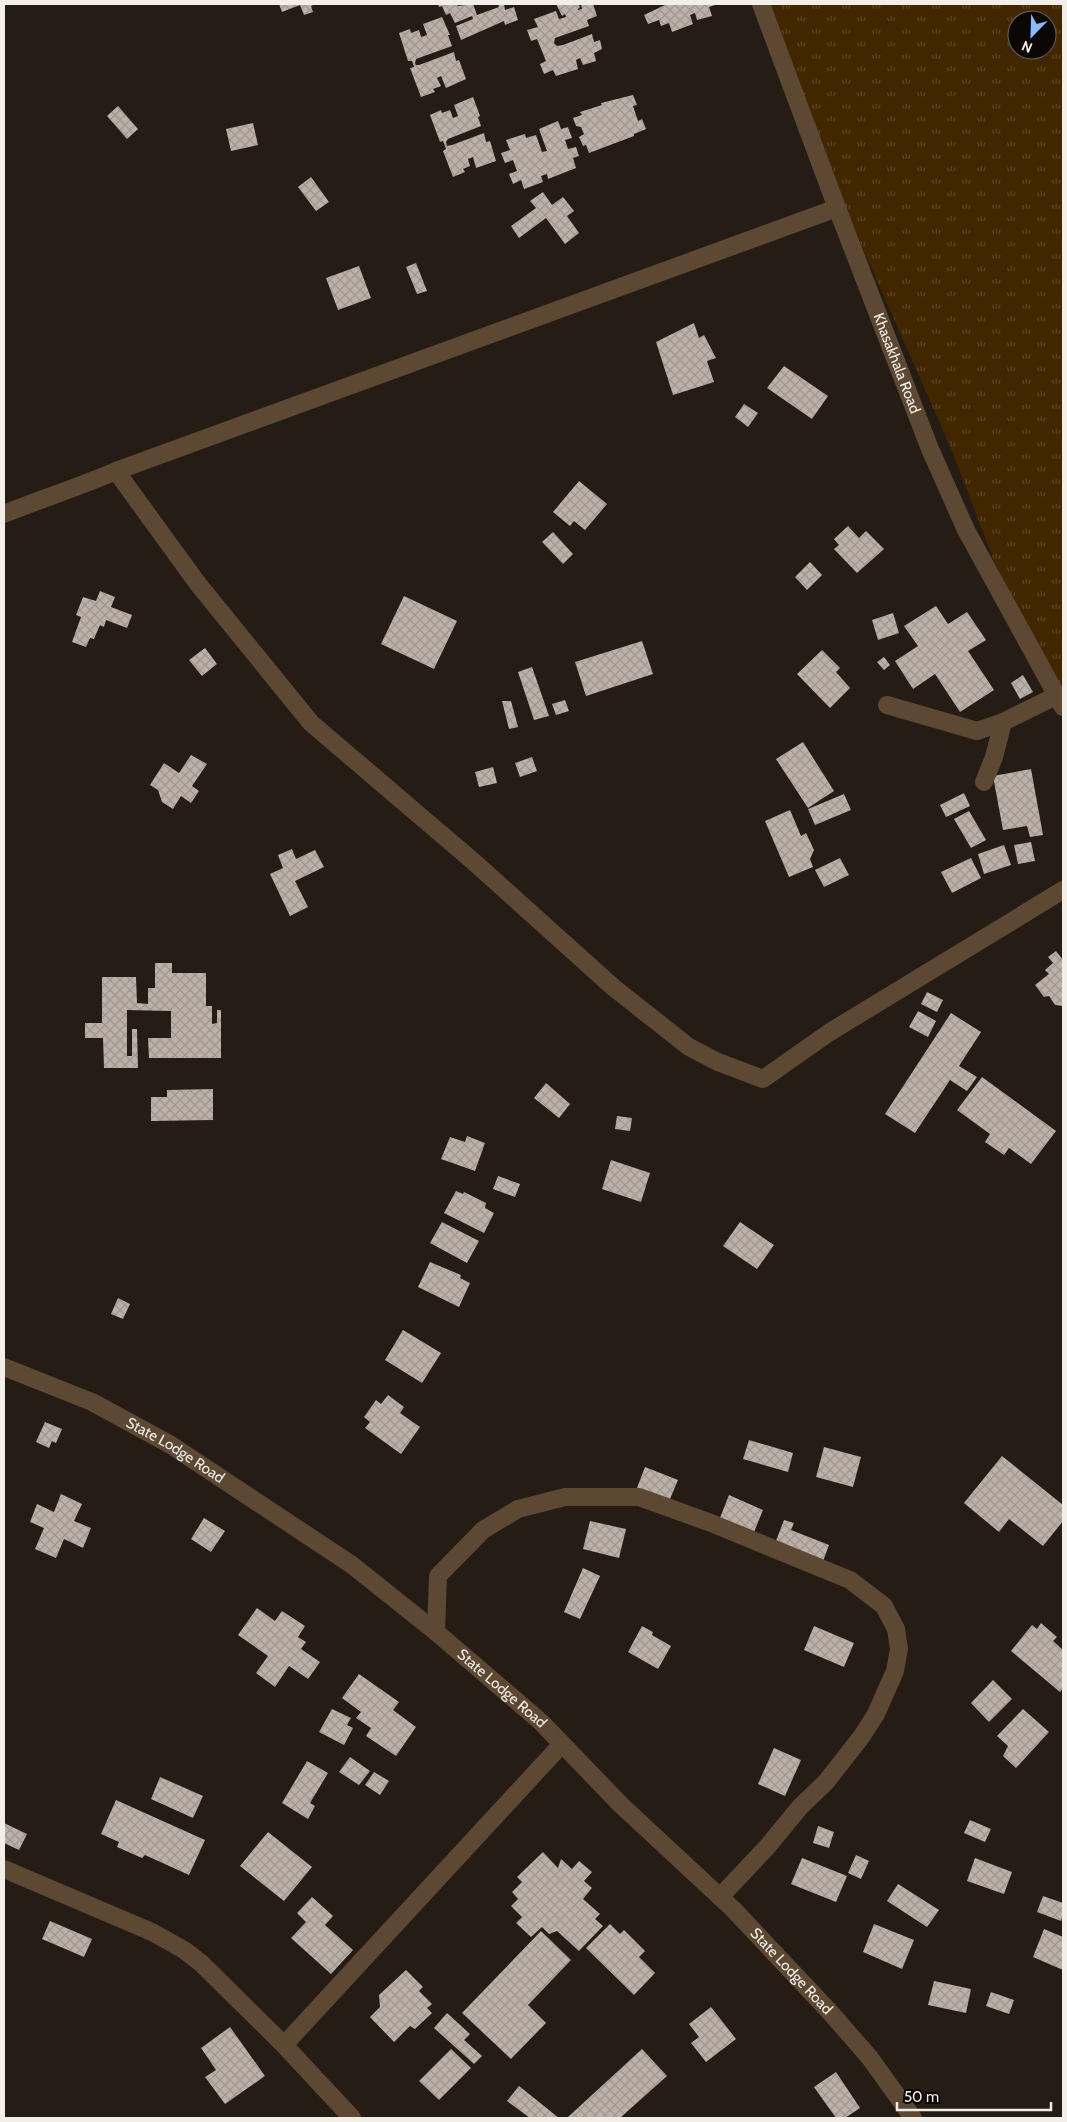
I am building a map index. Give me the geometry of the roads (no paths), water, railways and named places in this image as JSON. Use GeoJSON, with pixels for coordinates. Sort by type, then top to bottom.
{"type":"FeatureCollection","features":[{"type":"Feature","properties":{"kind":"street","name":"Khasakhala Road"},"geometry":{"type":"LineString","coordinates":[[761,4],[836,208],[930,449],[966,530],[1060,702]]}},
{"type":"Feature","properties":{"kind":"street"},"geometry":{"type":"LineString","coordinates":[[4,514],[39,500],[78,488],[116,471],[836,208]]}},
{"type":"Feature","properties":{"kind":"street"},"geometry":{"type":"LineString","coordinates":[[116,471],[198,584],[311,723],[474,862],[613,987],[688,1047],[718,1062],[763,1079],[830,1032],[1063,890]]}},
{"type":"Feature","properties":{"kind":"street"},"geometry":{"type":"LineString","coordinates":[[888,705],[978,732],[1060,702]]}},
{"type":"Feature","properties":{"kind":"street"},"geometry":{"type":"LineString","coordinates":[[984,782],[994,757],[1003,722]]}},
{"type":"Feature","properties":{"kind":"street","name":"State Lodge Road"},"geometry":{"type":"LineString","coordinates":[[4,1367],[92,1402],[171,1445],[352,1565],[436,1632],[541,1722],[620,1806],[720,1897],[795,1974],[870,2058],[913,2118]]}},
{"type":"Feature","properties":{"kind":"street"},"geometry":{"type":"LineString","coordinates":[[436,1632],[438,1576],[483,1530],[518,1509],[565,1497],[639,1497],[711,1523],[850,1580],[884,1606],[896,1629],[899,1649],[895,1671],[876,1714],[862,1736],[826,1782],[800,1807],[768,1846],[720,1897]]}},
{"type":"Feature","properties":{"kind":"street"},"geometry":{"type":"LineString","coordinates":[[284,2045],[562,1744]]}},
{"type":"Feature","properties":{"kind":"street"},"geometry":{"type":"LineString","coordinates":[[4,1868],[152,1932],[184,1950],[201,1963],[284,2045],[352,2118]]}}]}
